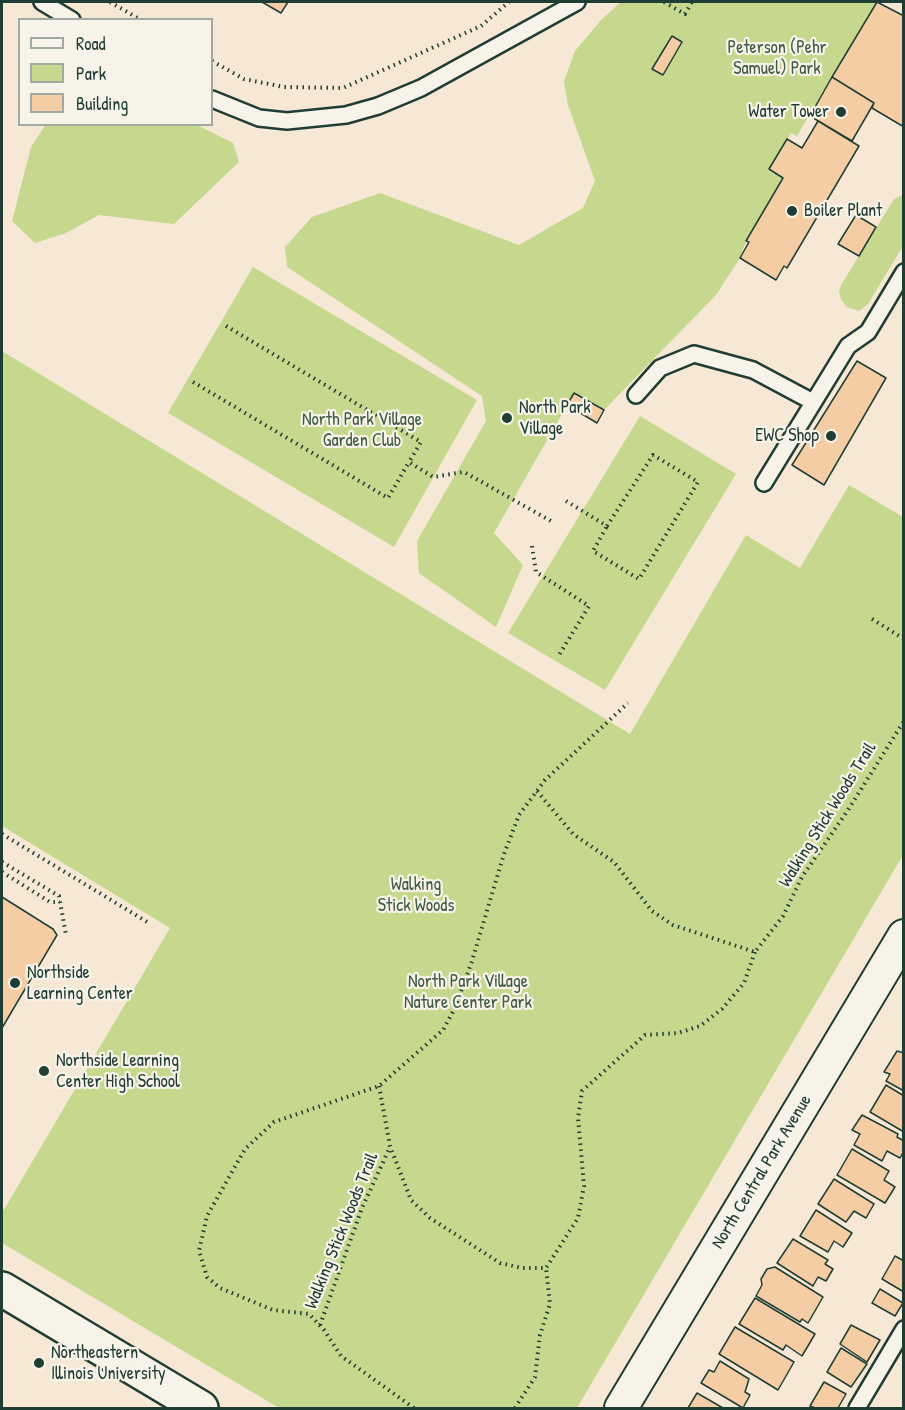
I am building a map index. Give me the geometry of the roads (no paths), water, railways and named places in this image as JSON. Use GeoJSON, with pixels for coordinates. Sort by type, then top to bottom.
{"type":"FeatureCollection","features":[{"type":"Feature","properties":{"kind":"street","name":"North Central Park Avenue"},"geometry":{"type":"LineString","coordinates":[[621,1408],[903,936]]}},
{"type":"Feature","properties":{"kind":"street"},"geometry":{"type":"LineString","coordinates":[[2,1289],[201,1408]]}},
{"type":"Feature","properties":{"kind":"lane"},"geometry":{"type":"LineString","coordinates":[[42,2],[69,18]]}},
{"type":"Feature","properties":{"kind":"lane"},"geometry":{"type":"LineString","coordinates":[[213,99],[259,118],[287,121],[346,115],[378,106],[421,88],[577,2]]}},
{"type":"Feature","properties":{"kind":"lane"},"geometry":{"type":"LineString","coordinates":[[764,483],[848,346],[868,332],[903,272]]}},
{"type":"Feature","properties":{"kind":"lane"},"geometry":{"type":"LineString","coordinates":[[636,395],[660,368],[694,354],[753,370],[813,402]]}},
{"type":"Feature","properties":{"kind":"lane"},"geometry":{"type":"LineString","coordinates":[[857,1408],[903,1329]]}},
{"type":"Feature","properties":{"kind":"place","name":"Water Tower"},"geometry":{"type":"Point","coordinates":[841,112]}},
{"type":"Feature","properties":{"kind":"place","name":"Boiler Plant"},"geometry":{"type":"Point","coordinates":[792,211]}},
{"type":"Feature","properties":{"kind":"place","name":"North Park Village"},"geometry":{"type":"Point","coordinates":[507,418]}},
{"type":"Feature","properties":{"kind":"place","name":"EWC Shop"},"geometry":{"type":"Point","coordinates":[831,436]}},
{"type":"Feature","properties":{"kind":"place","name":"Northside Learning Center"},"geometry":{"type":"Point","coordinates":[15,983]}},
{"type":"Feature","properties":{"kind":"place","name":"Northside Learning Center High School"},"geometry":{"type":"Point","coordinates":[44,1071]}},
{"type":"Feature","properties":{"kind":"place","name":"Northeastern Illinois University"},"geometry":{"type":"Point","coordinates":[39,1363]}},
{"type":"Feature","properties":{"kind":"park label","name":"Peterson (Pehr Samuel) Park"},"geometry":{"type":"Point","coordinates":[777,58]}},
{"type":"Feature","properties":{"kind":"park label","name":"North Park Village Garden Club"},"geometry":{"type":"Point","coordinates":[362,430]}},
{"type":"Feature","properties":{"kind":"park label","name":"Walking Stick Woods"},"geometry":{"type":"Point","coordinates":[416,895]}},
{"type":"Feature","properties":{"kind":"park label","name":"North Park Village Nature Center Park"},"geometry":{"type":"Point","coordinates":[468,992]}}]}
